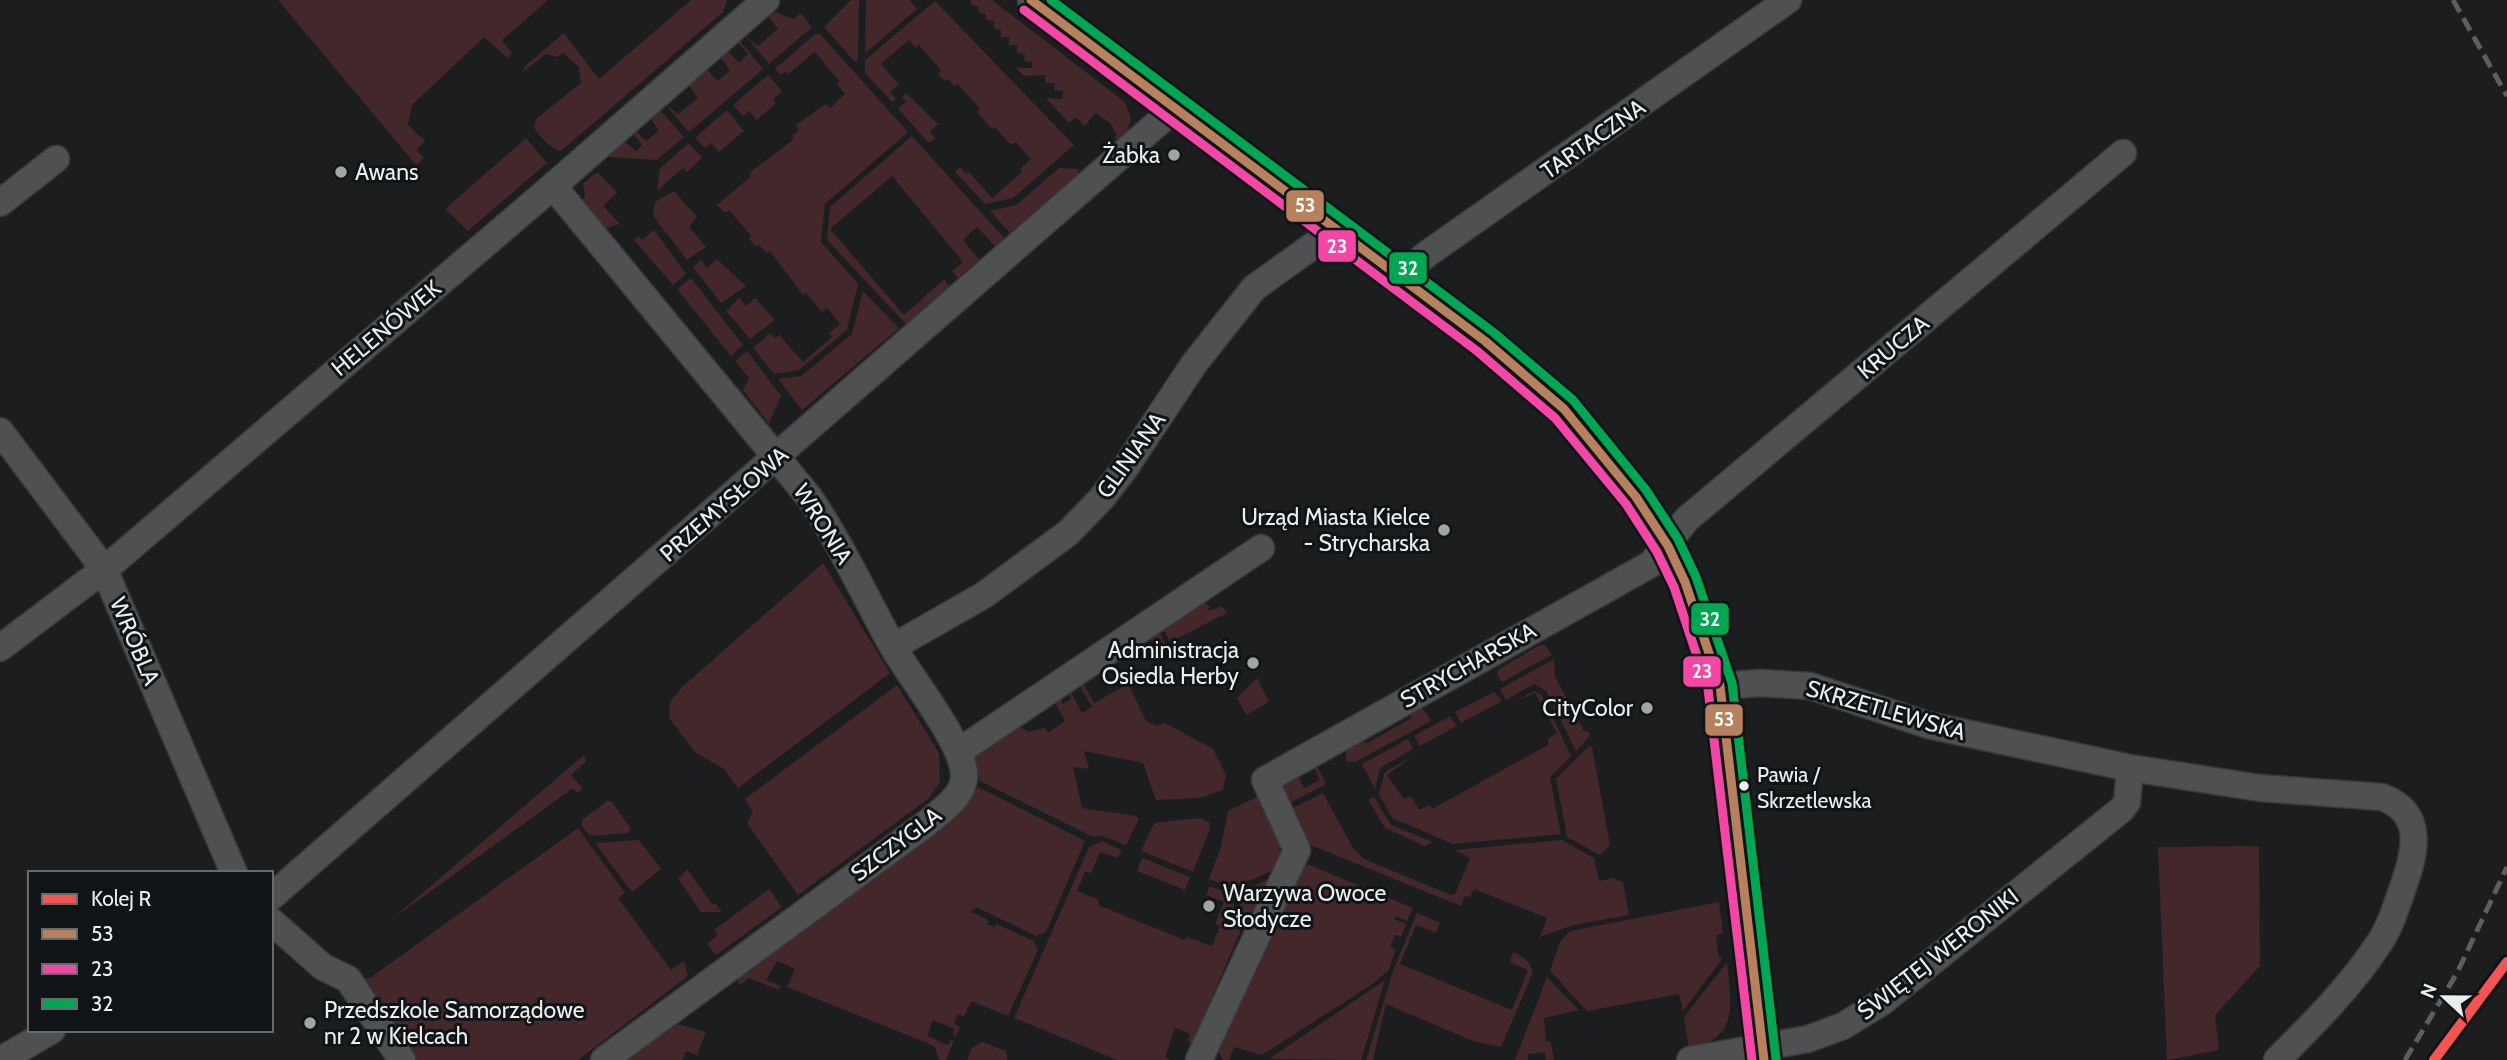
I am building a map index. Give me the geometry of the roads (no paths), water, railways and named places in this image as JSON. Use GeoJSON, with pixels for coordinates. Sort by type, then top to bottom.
{"type":"FeatureCollection","features":[{"type":"Feature","properties":{"kind":"street","name":"HELENÓWEK"},"geometry":{"type":"LineString","coordinates":[[0,648],[104,569],[553,186],[765,0]]}},
{"type":"Feature","properties":{"kind":"street"},"geometry":{"type":"LineString","coordinates":[[1031,0],[1485,341],[1564,410],[1619,474],[1668,546],[1700,623],[1720,686],[1763,1053]]}},
{"type":"Feature","properties":{"kind":"street","name":"TARTACZNA"},"geometry":{"type":"LineString","coordinates":[[1399,277],[1419,260],[1788,0]]}},
{"type":"Feature","properties":{"kind":"street","name":"PRZEMYSŁOWA"},"geometry":{"type":"LineString","coordinates":[[273,895],[1174,110]]}},
{"type":"Feature","properties":{"kind":"street","name":"KRUCZA"},"geometry":{"type":"LineString","coordinates":[[1668,546],[1687,519],[2123,153]]}},
{"type":"Feature","properties":{"kind":"street"},"geometry":{"type":"LineString","coordinates":[[0,203],[56,159]]}},
{"type":"Feature","properties":{"kind":"street","name":"WRONIA"},"geometry":{"type":"LineString","coordinates":[[553,186],[778,457],[835,537],[893,647],[958,752]]}},
{"type":"Feature","properties":{"kind":"street","name":"GLINIANA"},"geometry":{"type":"LineString","coordinates":[[893,647],[984,594],[1048,549],[1081,520],[1125,467],[1194,364],[1254,288],[1336,229]]}},
{"type":"Feature","properties":{"kind":"street","name":"WRÓBLA"},"geometry":{"type":"LineString","coordinates":[[0,431],[104,569],[233,871]]}},
{"type":"Feature","properties":{"kind":"street","name":"STRYCHARSKA"},"geometry":{"type":"LineString","coordinates":[[1199,1060],[1297,849],[1265,780],[1651,564],[1668,546]]}},
{"type":"Feature","properties":{"kind":"street"},"geometry":{"type":"LineString","coordinates":[[958,752],[1261,548]]}},
{"type":"Feature","properties":{"kind":"street","name":"SKRZETLEWSKA"},"geometry":{"type":"LineString","coordinates":[[1720,686],[1760,683],[1810,686],[1928,726],[2130,768],[2260,788],[2382,797],[2401,807],[2409,817],[2414,847],[2412,862],[2385,934],[2336,1001],[2277,1060]]}},
{"type":"Feature","properties":{"kind":"street","name":"SZCZYGLA"},"geometry":{"type":"LineString","coordinates":[[604,1060],[948,805],[963,782],[958,752]]}},
{"type":"Feature","properties":{"kind":"street","name":"ŚWIĘTEJ WERONIKI"},"geometry":{"type":"LineString","coordinates":[[1690,1060],[1763,1053],[1843,1026],[1882,1002],[2122,809],[2127,802],[2130,768]]}},
{"type":"Feature","properties":{"kind":"street"},"geometry":{"type":"LineString","coordinates":[[273,923],[333,974],[352,984],[402,1060]]}},
{"type":"Feature","properties":{"kind":"street"},"geometry":{"type":"LineString","coordinates":[[1,1060],[49,1032]]}},
{"type":"Feature","properties":{"kind":"railway"},"geometry":{"type":"LineString","coordinates":[[2453,0],[2507,96]]}},
{"type":"Feature","properties":{"kind":"railway"},"geometry":{"type":"LineString","coordinates":[[2405,1060],[2457,973],[2507,867]]}},
{"type":"Feature","properties":{"kind":"rail line","name":"R"},"geometry":{"type":"LineString","coordinates":[[2434,1060],[2507,962]]}},
{"type":"Feature","properties":{"kind":"place","name":"Żabka"},"geometry":{"type":"Point","coordinates":[1174,155]}},
{"type":"Feature","properties":{"kind":"place","name":"Awans"},"geometry":{"type":"Point","coordinates":[341,172]}},
{"type":"Feature","properties":{"kind":"place","name":"Urząd Miasta Kielce - Strycharska"},"geometry":{"type":"Point","coordinates":[1444,530]}},
{"type":"Feature","properties":{"kind":"place","name":"Administracja Osiedla Herby"},"geometry":{"type":"Point","coordinates":[1253,663]}},
{"type":"Feature","properties":{"kind":"place","name":"CityColor"},"geometry":{"type":"Point","coordinates":[1647,708]}},
{"type":"Feature","properties":{"kind":"place","name":"Pawia / Skrzetlewska"},"geometry":{"type":"Point","coordinates":[1744,786]}},
{"type":"Feature","properties":{"kind":"place","name":"Warzywa Owoce Słodycze"},"geometry":{"type":"Point","coordinates":[1209,906]}},
{"type":"Feature","properties":{"kind":"place","name":"Przedszkole Samorządowe nr 2 w Kielcach"},"geometry":{"type":"Point","coordinates":[310,1023]}}]}
